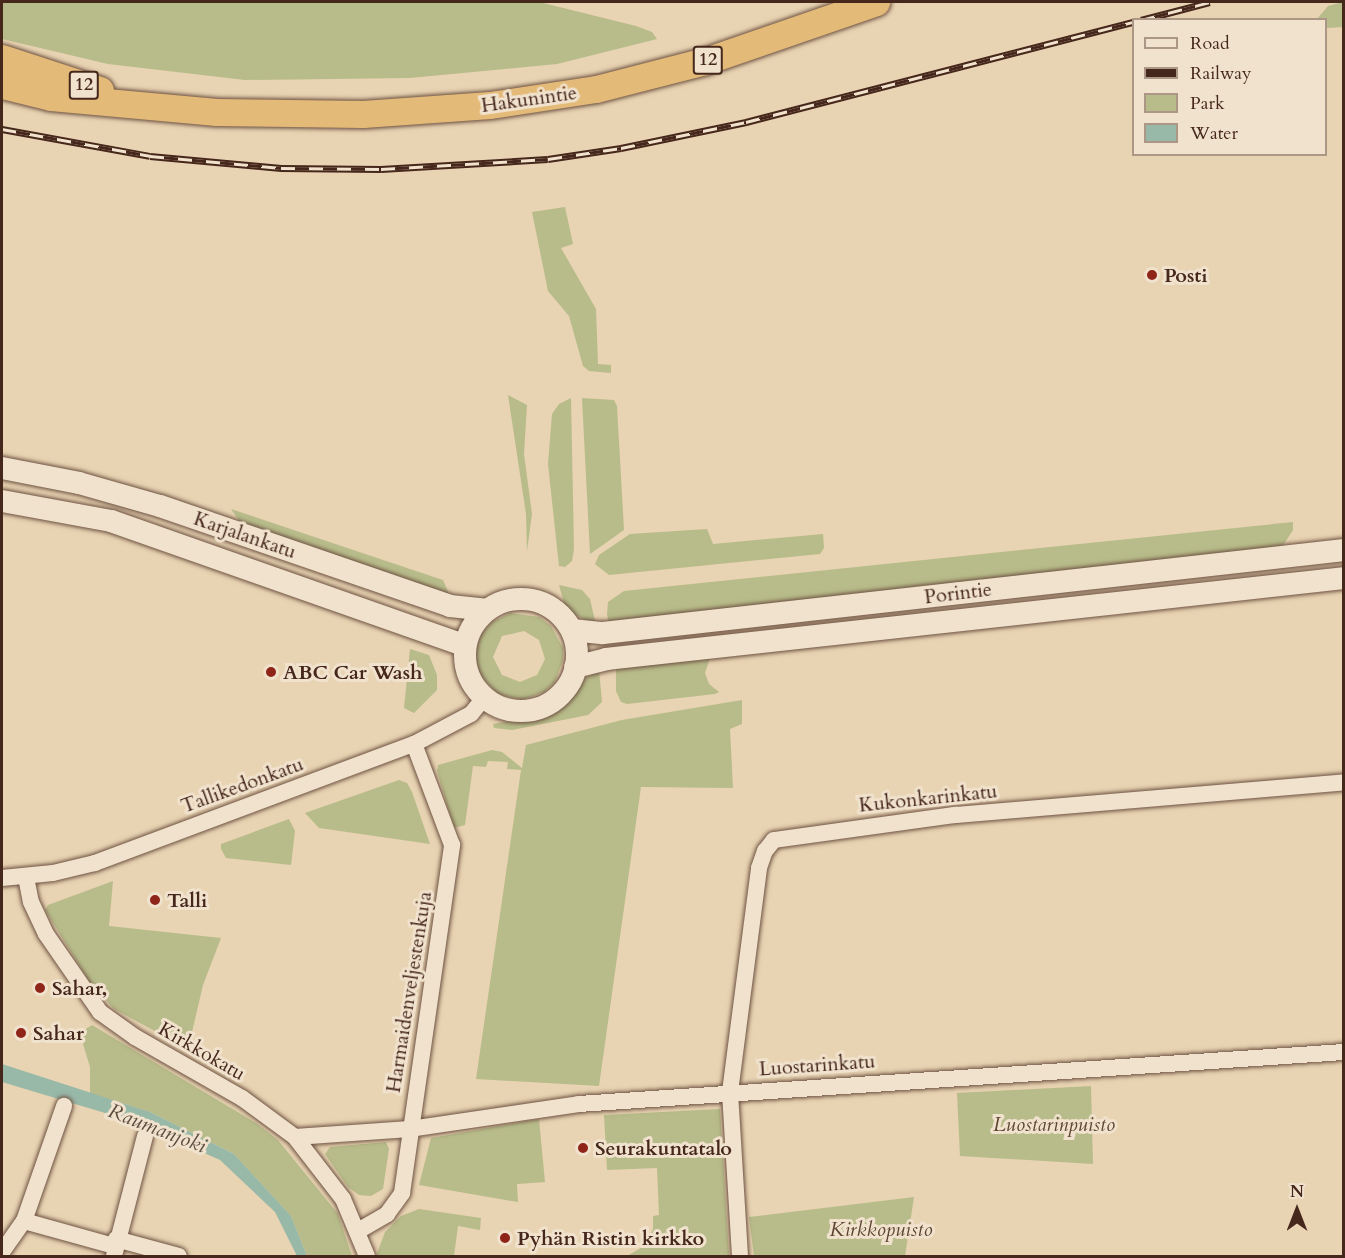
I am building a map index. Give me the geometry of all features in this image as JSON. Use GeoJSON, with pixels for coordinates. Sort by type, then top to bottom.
{"type":"FeatureCollection","features":[{"type":"Feature","properties":{"kind":"highway","name":"Hakunintie"},"geometry":{"type":"LineString","coordinates":[[2,85],[51,97],[168,108],[297,116],[490,105],[534,100],[705,61],[876,2]]}},
{"type":"Feature","properties":{"kind":"highway","name":"Hakunintie"},"geometry":{"type":"LineString","coordinates":[[2,58],[168,108]]}},
{"type":"Feature","properties":{"kind":"main road","name":"Karjalankatu"},"geometry":{"type":"LineString","coordinates":[[2,468],[79,483],[160,506],[450,606],[486,610]]}},
{"type":"Feature","properties":{"kind":"main road","name":"Karjalankatu"},"geometry":{"type":"LineString","coordinates":[[2,501],[111,521],[464,645]]}},
{"type":"Feature","properties":{"kind":"main road","name":"Porintie"},"geometry":{"type":"LineString","coordinates":[[572,630],[603,633],[1344,550]]}},
{"type":"Feature","properties":{"kind":"main road","name":"Porintie"},"geometry":{"type":"LineString","coordinates":[[575,667],[606,658],[1344,578]]}},
{"type":"Feature","properties":{"kind":"main road"},"geometry":{"type":"LineString","coordinates":[[513,600],[533,601],[551,609],[572,630],[578,649],[575,667],[568,685],[554,700],[537,708],[500,707],[484,699],[466,667],[464,645],[473,624],[486,610],[513,600]]}},
{"type":"Feature","properties":{"kind":"street","name":"Tallikedonkatu"},"geometry":{"type":"LineString","coordinates":[[2,878],[26,877],[95,863],[414,744],[471,714],[484,699]]}},
{"type":"Feature","properties":{"kind":"street","name":"Harmaidenveljestenkuja"},"geometry":{"type":"LineString","coordinates":[[358,1231],[387,1214],[402,1193],[452,845],[414,744]]}},
{"type":"Feature","properties":{"kind":"street","name":"Kukonkarinkatu"},"geometry":{"type":"LineString","coordinates":[[730,1092],[759,868],[765,851],[774,840],[955,815],[1344,783]]}},
{"type":"Feature","properties":{"kind":"street","name":"Kirkkokatu"},"geometry":{"type":"LineString","coordinates":[[26,877],[46,934],[100,1012],[135,1037],[242,1098],[296,1137],[326,1172],[358,1231],[367,1257]]}},
{"type":"Feature","properties":{"kind":"street","name":"Luostarinkatu"},"geometry":{"type":"LineString","coordinates":[[296,1137],[410,1128],[526,1110],[730,1092],[1344,1052]]}},
{"type":"Feature","properties":{"kind":"street"},"geometry":{"type":"LineString","coordinates":[[730,1092],[740,1257]]}},
{"type":"Feature","properties":{"kind":"street"},"geometry":{"type":"LineString","coordinates":[[2,1252],[24,1221],[64,1106]]}},
{"type":"Feature","properties":{"kind":"street"},"geometry":{"type":"LineString","coordinates":[[115,1248],[145,1137]]}},
{"type":"Feature","properties":{"kind":"street"},"geometry":{"type":"LineString","coordinates":[[24,1221],[115,1248],[179,1257]]}},
{"type":"Feature","properties":{"kind":"green space"},"geometry":{"type":"Polygon","coordinates":[[[2,2],[539,2],[636,26],[652,32],[657,39],[557,64],[410,78],[245,80],[108,64],[2,39],[2,2]]]}},
{"type":"Feature","properties":{"kind":"green space"},"geometry":{"type":"Polygon","coordinates":[[[1343,2],[1343,27],[1327,28],[1327,18],[1318,18],[1328,6],[1343,2]]]}},
{"type":"Feature","properties":{"kind":"green space"},"geometry":{"type":"Polygon","coordinates":[[[565,207],[573,244],[561,248],[596,309],[598,364],[611,365],[611,373],[589,371],[583,366],[569,316],[548,291],[532,212],[565,207]]]}},
{"type":"Feature","properties":{"kind":"green space"},"geometry":{"type":"Polygon","coordinates":[[[508,395],[527,405],[524,454],[532,514],[527,551],[526,514],[508,395]]]}},
{"type":"Feature","properties":{"kind":"green space"},"geometry":{"type":"Polygon","coordinates":[[[571,398],[574,549],[572,561],[565,567],[559,566],[548,464],[552,414],[559,404],[571,398]]]}},
{"type":"Feature","properties":{"kind":"green space"},"geometry":{"type":"Polygon","coordinates":[[[582,398],[614,400],[617,406],[624,530],[590,554],[582,398]]]}},
{"type":"Feature","properties":{"kind":"green space"},"geometry":{"type":"Polygon","coordinates":[[[231,509],[443,580],[449,594],[240,522],[231,509]]]}},
{"type":"Feature","properties":{"kind":"green space"},"geometry":{"type":"Polygon","coordinates":[[[1293,522],[1293,530],[1282,547],[609,624],[607,614],[608,602],[624,591],[1293,522]]]}},
{"type":"Feature","properties":{"kind":"green space"},"geometry":{"type":"Polygon","coordinates":[[[707,529],[713,544],[823,534],[824,548],[820,554],[609,575],[595,564],[599,555],[630,534],[707,529]]]}},
{"type":"Feature","properties":{"kind":"green space"},"geometry":{"type":"Polygon","coordinates":[[[559,585],[582,590],[590,599],[596,625],[566,610],[559,585]]]}},
{"type":"Feature","properties":{"kind":"green space"},"geometry":{"type":"Polygon","coordinates":[[[510,613],[539,617],[551,626],[563,648],[563,660],[555,682],[544,692],[522,700],[498,694],[481,676],[477,665],[476,650],[482,633],[492,622],[510,613]],[[524,631],[502,636],[493,657],[502,675],[520,682],[537,675],[545,659],[539,640],[524,631]]]}},
{"type":"Feature","properties":{"kind":"green space"},"geometry":{"type":"Polygon","coordinates":[[[410,649],[429,655],[437,675],[437,690],[414,713],[404,708],[410,649]]]}},
{"type":"Feature","properties":{"kind":"green space"},"geometry":{"type":"Polygon","coordinates":[[[710,658],[705,673],[709,684],[719,692],[715,694],[627,704],[621,702],[616,691],[616,667],[710,658]]]}},
{"type":"Feature","properties":{"kind":"green space"},"geometry":{"type":"Polygon","coordinates":[[[599,670],[602,702],[588,715],[512,730],[494,728],[493,724],[551,714],[563,706],[580,682],[599,670]]]}},
{"type":"Feature","properties":{"kind":"green space"},"geometry":{"type":"Polygon","coordinates":[[[742,700],[742,724],[730,729],[733,788],[641,787],[599,1086],[476,1079],[521,770],[507,769],[508,762],[488,761],[486,767],[473,766],[465,825],[454,828],[437,771],[438,765],[492,750],[502,752],[522,768],[526,745],[622,720],[742,700]]]}},
{"type":"Feature","properties":{"kind":"green space"},"geometry":{"type":"Polygon","coordinates":[[[399,780],[407,783],[412,792],[430,844],[319,828],[305,813],[399,780]]]}},
{"type":"Feature","properties":{"kind":"green space"},"geometry":{"type":"Polygon","coordinates":[[[289,819],[295,831],[291,865],[226,858],[221,849],[221,844],[289,819]]]}},
{"type":"Feature","properties":{"kind":"green space"},"geometry":{"type":"Polygon","coordinates":[[[113,881],[109,926],[221,938],[203,985],[188,1049],[114,1009],[89,981],[45,910],[48,905],[113,881]]]}},
{"type":"Feature","properties":{"kind":"green space"},"geometry":{"type":"Polygon","coordinates":[[[92,1025],[256,1123],[278,1140],[338,1214],[352,1256],[307,1256],[291,1216],[234,1154],[150,1112],[90,1093],[90,1067],[83,1044],[83,1031],[92,1025]]]}},
{"type":"Feature","properties":{"kind":"green space","name":"Luostarinpuisto"},"geometry":{"type":"Polygon","coordinates":[[[1091,1086],[1093,1164],[960,1156],[957,1093],[1091,1086]]]}},
{"type":"Feature","properties":{"kind":"green space"},"geometry":{"type":"Polygon","coordinates":[[[720,1109],[729,1256],[627,1256],[646,1245],[653,1229],[653,1216],[659,1215],[657,1168],[607,1170],[604,1115],[720,1109]]]}},
{"type":"Feature","properties":{"kind":"green space"},"geometry":{"type":"Polygon","coordinates":[[[539,1119],[545,1182],[517,1184],[518,1202],[419,1185],[431,1138],[539,1119]]]}},
{"type":"Feature","properties":{"kind":"green space"},"geometry":{"type":"Polygon","coordinates":[[[386,1142],[389,1149],[383,1189],[371,1196],[359,1195],[348,1187],[325,1154],[330,1147],[386,1142]]]}},
{"type":"Feature","properties":{"kind":"green space","name":"Kirkkopuisto"},"geometry":{"type":"Polygon","coordinates":[[[914,1197],[905,1256],[754,1256],[749,1217],[914,1197]]]}},
{"type":"Feature","properties":{"kind":"green space"},"geometry":{"type":"Polygon","coordinates":[[[419,1209],[481,1218],[480,1230],[458,1226],[454,1256],[376,1256],[385,1232],[401,1216],[419,1209]]]}},
{"type":"Feature","properties":{"kind":"water","name":"Raumanjoki"},"geometry":{"type":"Polygon","coordinates":[[[2,1064],[150,1112],[234,1154],[291,1216],[307,1256],[297,1256],[275,1212],[220,1160],[135,1122],[2,1082],[2,1064]]]}},
{"type":"Feature","properties":{"kind":"railway"},"geometry":{"type":"LineString","coordinates":[[1149,18],[1210,2]]}},
{"type":"Feature","properties":{"kind":"railway"},"geometry":{"type":"LineString","coordinates":[[2,129],[150,156],[281,168],[381,169],[548,159],[621,148],[746,122],[1132,23]]}},
{"type":"Feature","properties":{"kind":"place","name":"Posti"},"geometry":{"type":"Point","coordinates":[1152,275]}},
{"type":"Feature","properties":{"kind":"place","name":"ABC Car Wash"},"geometry":{"type":"Point","coordinates":[271,672]}},
{"type":"Feature","properties":{"kind":"place","name":"Talli"},"geometry":{"type":"Point","coordinates":[155,900]}},
{"type":"Feature","properties":{"kind":"place","name":"Sahar,"},"geometry":{"type":"Point","coordinates":[40,988]}},
{"type":"Feature","properties":{"kind":"place","name":"Sahar"},"geometry":{"type":"Point","coordinates":[21,1033]}},
{"type":"Feature","properties":{"kind":"place","name":"Seurakuntatalo"},"geometry":{"type":"Point","coordinates":[583,1148]}},
{"type":"Feature","properties":{"kind":"place","name":"Pyhän Ristin kirkko"},"geometry":{"type":"Point","coordinates":[505,1238]}}]}
